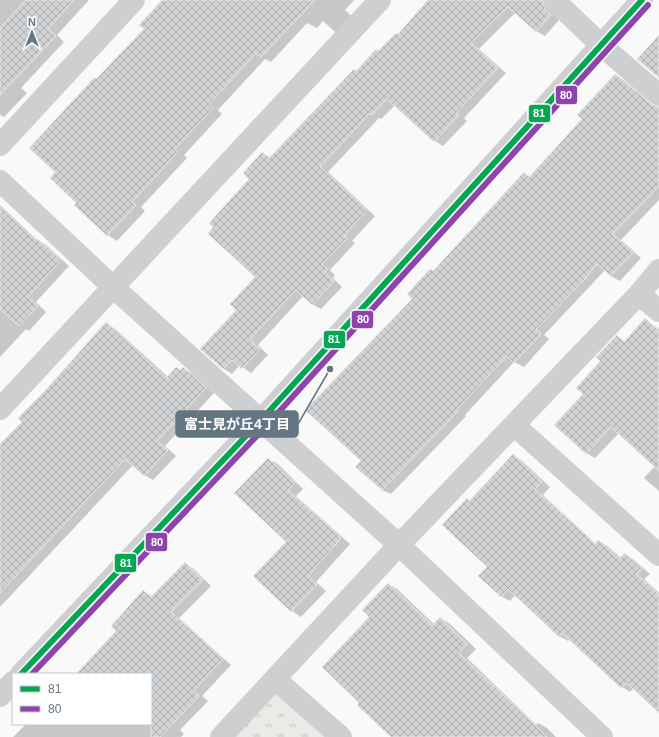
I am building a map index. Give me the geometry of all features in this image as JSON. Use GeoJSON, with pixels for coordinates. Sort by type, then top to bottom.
{"type":"FeatureCollection","features":[{"type":"Feature","properties":{"kind":"street"},"geometry":{"type":"LineString","coordinates":[[0,145],[134,0]]}},
{"type":"Feature","properties":{"kind":"street"},"geometry":{"type":"LineString","coordinates":[[0,409],[380,0]]}},
{"type":"Feature","properties":{"kind":"street"},"geometry":{"type":"LineString","coordinates":[[554,0],[601,45],[659,95]]}},
{"type":"Feature","properties":{"kind":"street"},"geometry":{"type":"LineString","coordinates":[[22,673],[261,420],[642,0]]}},
{"type":"Feature","properties":{"kind":"street"},"geometry":{"type":"LineString","coordinates":[[0,181],[113,287],[399,545],[602,737]]}},
{"type":"Feature","properties":{"kind":"street"},"geometry":{"type":"LineString","coordinates":[[221,737],[399,545],[639,294],[659,270]]}},
{"type":"Feature","properties":{"kind":"street"},"geometry":{"type":"LineString","coordinates":[[639,294],[659,311]]}},
{"type":"Feature","properties":{"kind":"street"},"geometry":{"type":"LineString","coordinates":[[514,425],[659,554]]}},
{"type":"Feature","properties":{"kind":"street"},"geometry":{"type":"LineString","coordinates":[[275,678],[341,737]]}},
{"type":"Feature","properties":{"kind":"street"},"geometry":{"type":"LineString","coordinates":[[0,696],[12,683]]}},
{"type":"Feature","properties":{"kind":"green space"},"geometry":{"type":"Polygon","coordinates":[[[275,679],[341,737],[221,737],[275,679]]]}},
{"type":"Feature","properties":{"kind":"building"},"geometry":{"type":"Polygon","coordinates":[[[26,0],[74,0],[48,29],[56,36],[0,95],[0,28],[26,0]]]}},
{"type":"Feature","properties":{"kind":"building"},"geometry":{"type":"Polygon","coordinates":[[[162,0],[315,0],[261,57],[256,53],[209,104],[213,108],[175,149],[178,152],[132,202],[136,205],[107,236],[74,205],[76,203],[50,178],[55,172],[29,148],[94,78],[96,79],[144,29],[139,25],[162,0]]]}},
{"type":"Feature","properties":{"kind":"building"},"geometry":{"type":"Polygon","coordinates":[[[428,0],[542,0],[545,9],[551,15],[536,32],[508,7],[471,43],[498,68],[456,113],[459,115],[434,142],[387,99],[372,115],[370,113],[320,167],[367,210],[344,236],[347,238],[322,264],[327,269],[325,273],[334,281],[312,305],[296,290],[250,339],[260,349],[242,369],[232,360],[223,369],[200,349],[236,310],[230,304],[255,277],[208,234],[213,227],[209,223],[249,179],[243,173],[262,152],[269,158],[354,69],[356,71],[376,49],[378,51],[396,33],[398,34],[428,0]]]}},
{"type":"Feature","properties":{"kind":"building"},"geometry":{"type":"Polygon","coordinates":[[[659,35],[659,78],[637,59],[659,35]]]}},
{"type":"Feature","properties":{"kind":"building"},"geometry":{"type":"Polygon","coordinates":[[[615,74],[651,104],[659,107],[659,186],[613,234],[633,253],[611,276],[597,264],[585,279],[536,329],[541,334],[514,363],[507,356],[457,409],[458,411],[382,490],[355,467],[361,461],[305,410],[412,299],[407,294],[430,269],[433,271],[524,172],[529,177],[582,119],[577,115],[615,74]]]}},
{"type":"Feature","properties":{"kind":"building"},"geometry":{"type":"Polygon","coordinates":[[[0,207],[34,239],[36,238],[61,260],[28,297],[38,306],[19,326],[0,309],[0,207]]]}},
{"type":"Feature","properties":{"kind":"building"},"geometry":{"type":"Polygon","coordinates":[[[645,318],[659,331],[659,471],[611,427],[586,454],[554,425],[583,394],[576,388],[600,361],[596,357],[617,335],[624,342],[645,318]]]}},
{"type":"Feature","properties":{"kind":"building"},"geometry":{"type":"Polygon","coordinates":[[[106,322],[166,378],[176,367],[180,370],[183,367],[206,388],[157,441],[168,450],[144,476],[125,459],[0,593],[0,444],[22,422],[18,418],[42,394],[106,322]]]}},
{"type":"Feature","properties":{"kind":"building"},"geometry":{"type":"Polygon","coordinates":[[[513,454],[542,482],[535,489],[595,544],[598,540],[619,559],[625,553],[642,569],[637,574],[659,595],[659,713],[627,683],[621,688],[562,633],[559,637],[508,589],[501,597],[478,576],[487,567],[442,525],[467,498],[469,501],[513,454]]]}},
{"type":"Feature","properties":{"kind":"building"},"geometry":{"type":"Polygon","coordinates":[[[268,458],[295,483],[288,490],[341,538],[308,576],[317,585],[291,612],[253,576],[286,542],[234,493],[268,458]]]}},
{"type":"Feature","properties":{"kind":"building"},"geometry":{"type":"Polygon","coordinates":[[[185,562],[203,580],[171,612],[223,659],[194,690],[199,696],[160,737],[151,737],[152,673],[77,673],[116,631],[111,626],[143,590],[151,597],[185,562]]]}},
{"type":"Feature","properties":{"kind":"building"},"geometry":{"type":"Polygon","coordinates":[[[388,583],[432,625],[440,617],[467,644],[459,653],[547,737],[391,737],[357,705],[359,703],[322,667],[369,617],[362,610],[388,583]]]}},
{"type":"Feature","properties":{"kind":"transit line","name":"81"},"geometry":{"type":"LineString","coordinates":[[22,673],[261,420],[642,0]]}},
{"type":"Feature","properties":{"kind":"transit line","name":"80"},"geometry":{"type":"LineString","coordinates":[[33,673],[267,425],[648,5]]}},
{"type":"Feature","properties":{"kind":"place","name":"富士見が丘4丁目"},"geometry":{"type":"Point","coordinates":[330,369]}}]}
